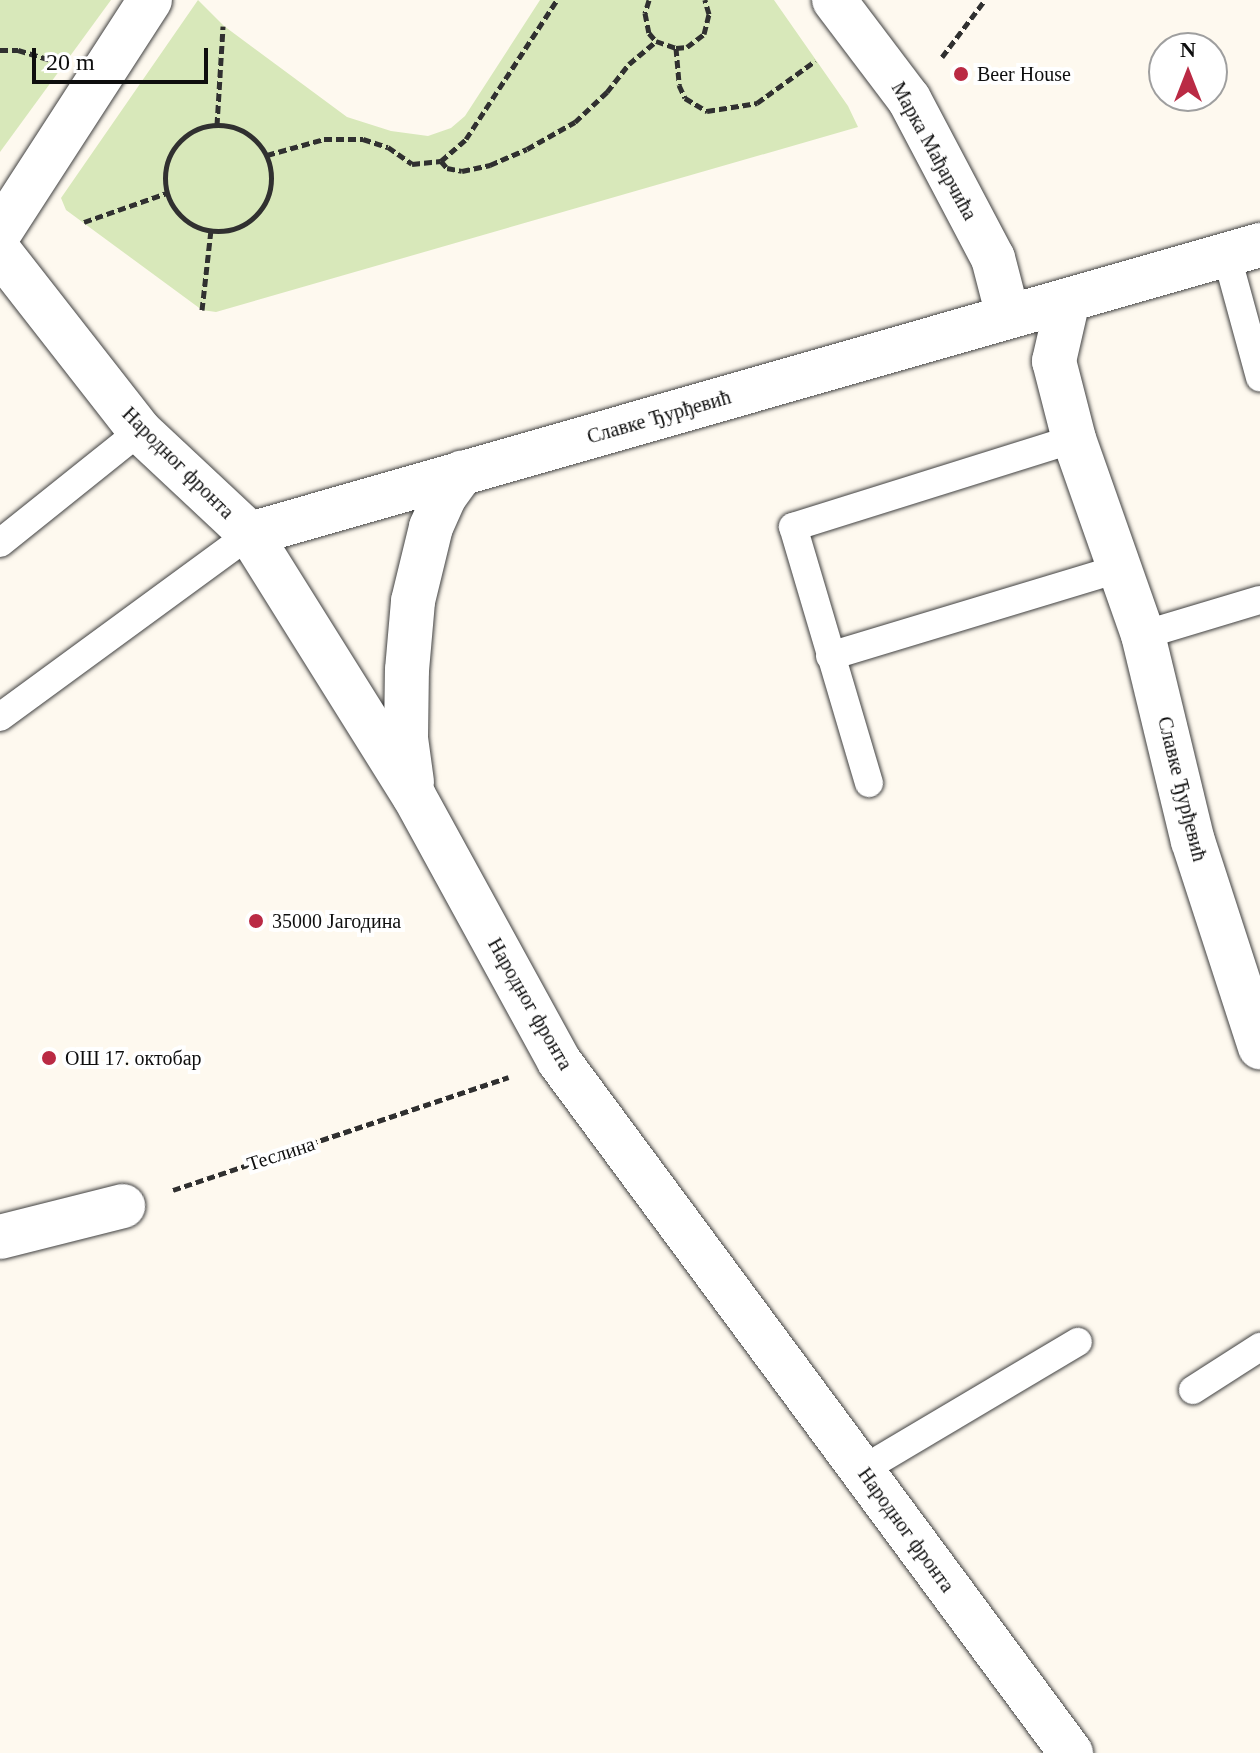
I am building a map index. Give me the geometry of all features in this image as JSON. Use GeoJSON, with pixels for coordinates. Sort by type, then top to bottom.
{"type":"FeatureCollection","features":[{"type":"Feature","properties":{"kind":"street"},"geometry":{"type":"LineString","coordinates":[[0,232],[150,0]]}},
{"type":"Feature","properties":{"kind":"street","name":"Марка Мађарчића"},"geometry":{"type":"LineString","coordinates":[[834,0],[909,99],[993,258],[1008,316]]}},
{"type":"Feature","properties":{"kind":"street","name":"Славке Ђурђевић"},"geometry":{"type":"LineString","coordinates":[[250,534],[1243,249]]}},
{"type":"Feature","properties":{"kind":"street","name":"Народног фронта"},"geometry":{"type":"LineString","coordinates":[[0,252],[140,431],[250,534],[414,796],[559,1061],[1071,1753]]}},
{"type":"Feature","properties":{"kind":"street","name":"Славке Ђурђевић"},"geometry":{"type":"LineString","coordinates":[[1068,300],[1054,361],[1074,439],[1143,635],[1193,841],[1260,1047]]}},
{"type":"Feature","properties":{"kind":"street"},"geometry":{"type":"LineString","coordinates":[[414,796],[406,738],[407,670],[413,601],[431,527],[445,496],[462,473]]}},
{"type":"Feature","properties":{"kind":"street"},"geometry":{"type":"LineString","coordinates":[[0,1237],[123,1206]]}},
{"type":"Feature","properties":{"kind":"lane"},"geometry":{"type":"LineString","coordinates":[[1243,249],[1260,377]]}},
{"type":"Feature","properties":{"kind":"lane"},"geometry":{"type":"LineString","coordinates":[[0,543],[140,431]]}},
{"type":"Feature","properties":{"kind":"lane"},"geometry":{"type":"LineString","coordinates":[[869,783],[793,527],[1074,439]]}},
{"type":"Feature","properties":{"kind":"lane"},"geometry":{"type":"LineString","coordinates":[[0,717],[250,534]]}},
{"type":"Feature","properties":{"kind":"lane"},"geometry":{"type":"LineString","coordinates":[[830,656],[1119,569]]}},
{"type":"Feature","properties":{"kind":"lane"},"geometry":{"type":"LineString","coordinates":[[1143,635],[1260,600]]}},
{"type":"Feature","properties":{"kind":"lane"},"geometry":{"type":"LineString","coordinates":[[862,1470],[1078,1342]]}},
{"type":"Feature","properties":{"kind":"lane"},"geometry":{"type":"LineString","coordinates":[[1193,1390],[1260,1347]]}},
{"type":"Feature","properties":{"kind":"path"},"geometry":{"type":"LineString","coordinates":[[267,155],[324,139],[363,139],[388,147],[412,164],[441,161],[466,139],[557,0]]}},
{"type":"Feature","properties":{"kind":"path"},"geometry":{"type":"LineString","coordinates":[[646,1],[646,24],[656,41],[676,48],[687,47],[704,34],[709,14],[705,0]]}},
{"type":"Feature","properties":{"kind":"path"},"geometry":{"type":"LineString","coordinates":[[909,99],[985,0]]}},
{"type":"Feature","properties":{"kind":"path"},"geometry":{"type":"LineString","coordinates":[[217,125],[223,26]]}},
{"type":"Feature","properties":{"kind":"path"},"geometry":{"type":"LineString","coordinates":[[441,161],[447,168],[462,171],[490,165],[527,149],[575,122],[607,92],[629,64],[656,41]]}},
{"type":"Feature","properties":{"kind":"path"},"geometry":{"type":"LineString","coordinates":[[676,48],[679,85],[685,98],[707,111],[757,103],[816,60]]}},
{"type":"Feature","properties":{"kind":"path"},"geometry":{"type":"LineString","coordinates":[[0,50],[18,50],[53,60]]}},
{"type":"Feature","properties":{"kind":"path"},"geometry":{"type":"LineString","coordinates":[[217,125],[243,130],[257,140],[267,155],[272,173],[264,206],[253,220],[238,228],[211,230],[187,221],[175,210],[167,193],[164,175],[168,158],[178,143],[192,131],[217,125]]}},
{"type":"Feature","properties":{"kind":"path"},"geometry":{"type":"LineString","coordinates":[[84,222],[167,193]]}},
{"type":"Feature","properties":{"kind":"path"},"geometry":{"type":"LineString","coordinates":[[202,310],[211,230]]}},
{"type":"Feature","properties":{"kind":"path","name":"Теслина"},"geometry":{"type":"LineString","coordinates":[[123,1206],[559,1061]]}},
{"type":"Feature","properties":{"kind":"green space"},"geometry":{"type":"Polygon","coordinates":[[[0,0],[111,0],[0,152],[0,0]]]}},
{"type":"Feature","properties":{"kind":"green space"},"geometry":{"type":"Polygon","coordinates":[[[198,0],[224,26],[347,117],[391,131],[428,136],[451,128],[465,116],[540,0],[774,0],[848,106],[858,127],[216,312],[202,310],[66,210],[61,198],[198,0]]]}},
{"type":"Feature","properties":{"kind":"place","name":"Beer House"},"geometry":{"type":"Point","coordinates":[961,74]}},
{"type":"Feature","properties":{"kind":"place","name":"35000 Јагодина"},"geometry":{"type":"Point","coordinates":[256,921]}},
{"type":"Feature","properties":{"kind":"place","name":"ОШ 17. октобар"},"geometry":{"type":"Point","coordinates":[49,1058]}}]}
